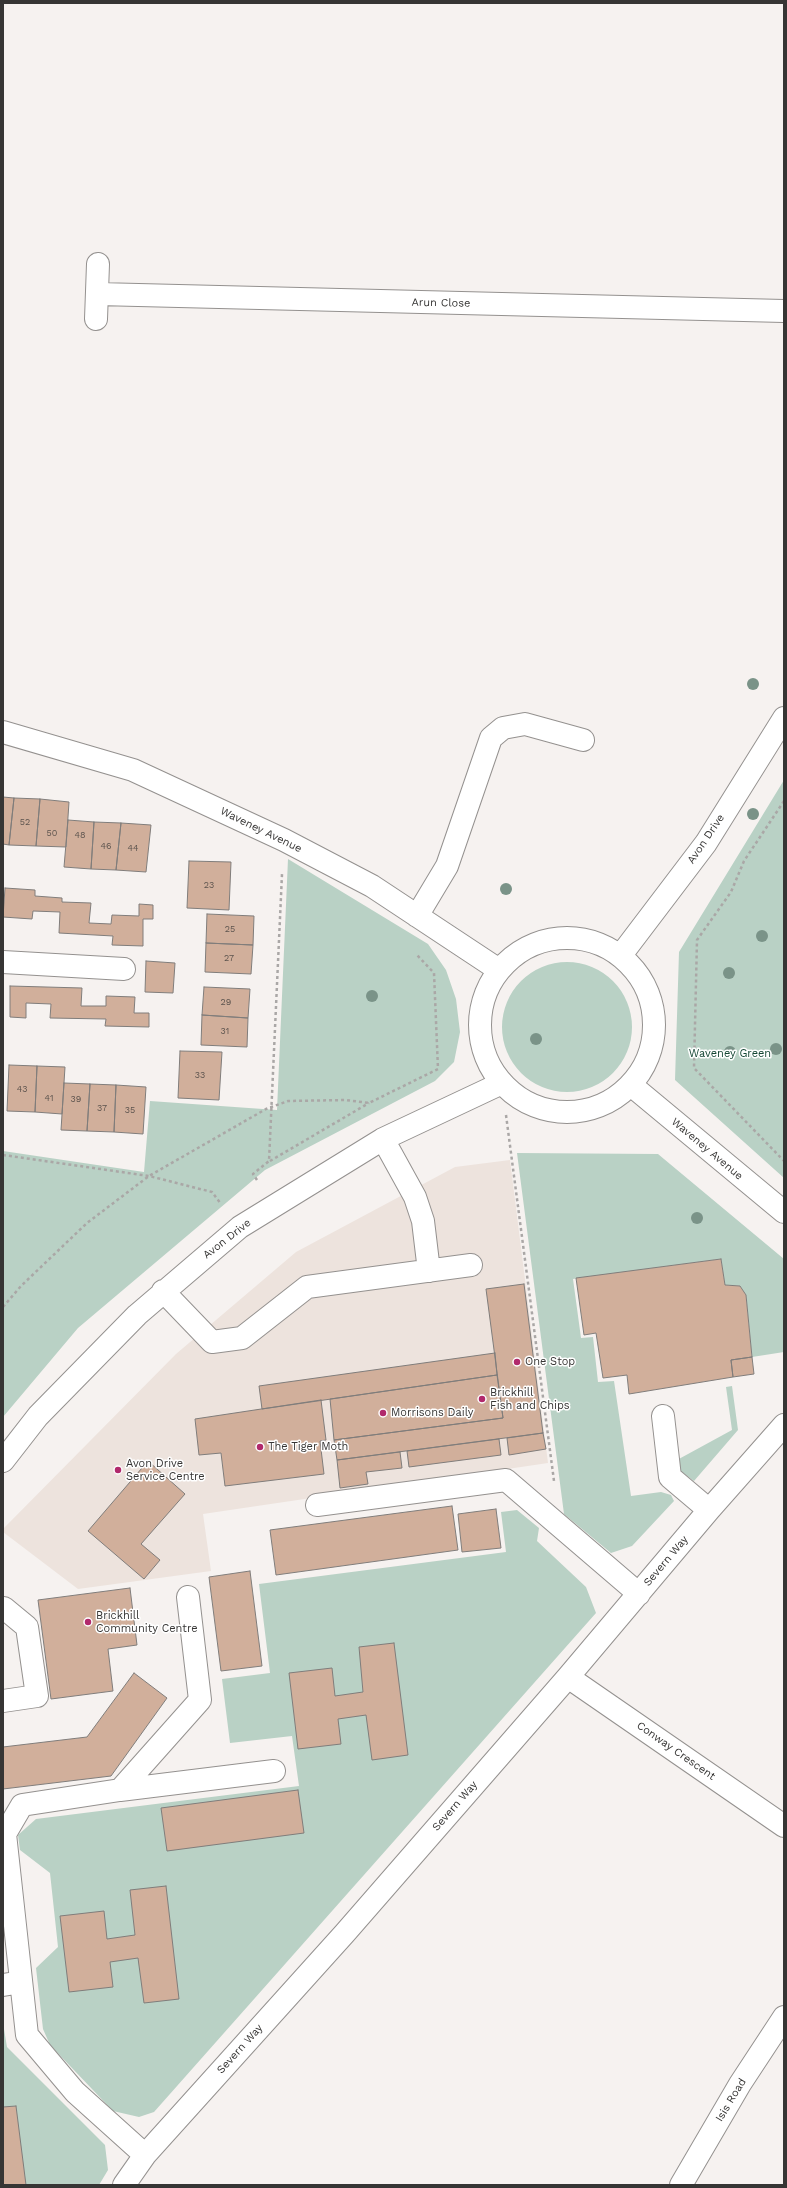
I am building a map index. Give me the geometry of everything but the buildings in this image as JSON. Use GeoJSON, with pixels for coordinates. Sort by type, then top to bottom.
{"type":"FeatureCollection","features":[{"type":"Feature","properties":{"kind":"street"},"geometry":{"type":"LineString","coordinates":[[96,319],[98,264]]}},
{"type":"Feature","properties":{"kind":"street","name":"Arun Close"},"geometry":{"type":"LineString","coordinates":[[98,294],[784,311]]}},
{"type":"Feature","properties":{"kind":"street","name":"Avon Drive"},"geometry":{"type":"LineString","coordinates":[[621,955],[706,843],[784,718]]}},
{"type":"Feature","properties":{"kind":"street"},"geometry":{"type":"LineString","coordinates":[[417,916],[447,866],[491,738],[504,728],[525,724],[583,740]]}},
{"type":"Feature","properties":{"kind":"street","name":"Waveney Avenue"},"geometry":{"type":"LineString","coordinates":[[3,732],[134,770],[284,840],[372,886],[499,970]]}},
{"type":"Feature","properties":{"kind":"street"},"geometry":{"type":"LineString","coordinates":[[570,937],[597,942],[621,955],[641,977],[653,1004],[655,1033],[647,1061],[631,1085],[608,1103],[580,1111],[552,1111],[524,1101],[502,1083],[486,1057],[480,1027],[484,997],[499,970],[519,952],[543,940],[570,937]]}},
{"type":"Feature","properties":{"kind":"street"},"geometry":{"type":"LineString","coordinates":[[3,962],[124,969]]}},
{"type":"Feature","properties":{"kind":"street","name":"Avon Drive"},"geometry":{"type":"LineString","coordinates":[[3,1461],[38,1416],[137,1315],[240,1227],[383,1139],[502,1083]]}},
{"type":"Feature","properties":{"kind":"street","name":"Waveney Avenue"},"geometry":{"type":"LineString","coordinates":[[631,1085],[784,1212]]}},
{"type":"Feature","properties":{"kind":"street"},"geometry":{"type":"LineString","coordinates":[[383,1139],[415,1197],[423,1221],[429,1271]]}},
{"type":"Feature","properties":{"kind":"street"},"geometry":{"type":"LineString","coordinates":[[164,1291],[212,1342],[242,1338],[307,1287],[471,1265]]}},
{"type":"Feature","properties":{"kind":"street"},"geometry":{"type":"LineString","coordinates":[[664,1416],[670,1477],[709,1510]]}},
{"type":"Feature","properties":{"kind":"street","name":"Severn Way"},"geometry":{"type":"LineString","coordinates":[[124,2185],[145,2155],[345,1933],[568,1677],[709,1510],[784,1425]]}},
{"type":"Feature","properties":{"kind":"street"},"geometry":{"type":"LineString","coordinates":[[317,1505],[506,1480],[639,1594]]}},
{"type":"Feature","properties":{"kind":"street"},"geometry":{"type":"LineString","coordinates":[[120,1790],[200,1700],[188,1597]]}},
{"type":"Feature","properties":{"kind":"street"},"geometry":{"type":"LineString","coordinates":[[3,1609],[4,1608],[27,1627],[36,1696],[3,1701]]}},
{"type":"Feature","properties":{"kind":"street","name":"Conway Crescent"},"geometry":{"type":"LineString","coordinates":[[568,1677],[784,1826]]}},
{"type":"Feature","properties":{"kind":"street"},"geometry":{"type":"LineString","coordinates":[[145,2155],[75,2092],[27,2035],[12,1984],[5,1834],[22,1805],[120,1790],[274,1771]]}},
{"type":"Feature","properties":{"kind":"street","name":"Isis Road"},"geometry":{"type":"LineString","coordinates":[[680,2185],[740,2084],[784,2018]]}},
{"type":"Feature","properties":{"kind":"path"},"geometry":{"type":"LineString","coordinates":[[784,802],[744,861],[731,892],[697,940],[694,1068],[784,1161]]}},
{"type":"Feature","properties":{"kind":"path"},"geometry":{"type":"LineString","coordinates":[[269,1161],[282,872],[289,876]]}},
{"type":"Feature","properties":{"kind":"path"},"geometry":{"type":"LineString","coordinates":[[274,1205],[253,1174],[269,1161],[369,1103],[438,1069],[434,973],[414,951]]}},
{"type":"Feature","properties":{"kind":"path"},"geometry":{"type":"LineString","coordinates":[[502,1083],[560,1525]]}},
{"type":"Feature","properties":{"kind":"path"},"geometry":{"type":"LineString","coordinates":[[3,1307],[21,1286],[87,1223],[149,1176],[272,1107],[288,1101],[346,1100],[369,1103]]}},
{"type":"Feature","properties":{"kind":"path"},"geometry":{"type":"LineString","coordinates":[[3,1155],[149,1176],[212,1192],[240,1227]]}},
{"type":"Feature","properties":{"kind":"shaded area"},"geometry":{"type":"Polygon","coordinates":[[[510,1160],[548,1463],[203,1514],[211,1571],[78,1589],[3,1532],[3,1529],[176,1354],[296,1252],[455,1167],[510,1160]]]}},
{"type":"Feature","properties":{"kind":"green space","name":"Waveney Green"},"geometry":{"type":"Polygon","coordinates":[[[784,780],[784,1178],[675,1080],[679,952],[784,780]]]}},
{"type":"Feature","properties":{"kind":"green space"},"geometry":{"type":"Polygon","coordinates":[[[288,859],[428,944],[446,970],[456,999],[460,1032],[454,1062],[435,1081],[265,1170],[78,1328],[3,1417],[3,1151],[144,1172],[150,1101],[277,1110],[288,859]]]}},
{"type":"Feature","properties":{"kind":"green space"},"geometry":{"type":"Polygon","coordinates":[[[573,962],[586,964],[598,969],[609,976],[618,985],[630,1008],[632,1027],[628,1052],[618,1069],[609,1078],[586,1090],[561,1092],[548,1090],[536,1085],[525,1078],[516,1069],[504,1046],[502,1021],[504,1008],[509,996],[516,985],[525,976],[548,964],[573,962]]]}},
{"type":"Feature","properties":{"kind":"green space"},"geometry":{"type":"Polygon","coordinates":[[[517,1153],[658,1154],[784,1259],[784,1352],[752,1357],[746,1295],[740,1286],[725,1285],[721,1259],[573,1279],[581,1338],[593,1337],[598,1382],[614,1381],[631,1496],[661,1492],[671,1495],[674,1501],[632,1546],[611,1553],[564,1514],[517,1153]]]}},
{"type":"Feature","properties":{"kind":"green space"},"geometry":{"type":"Polygon","coordinates":[[[732,1386],[738,1430],[694,1481],[679,1470],[677,1460],[732,1430],[726,1387],[732,1386]]]}},
{"type":"Feature","properties":{"kind":"green space"},"geometry":{"type":"Polygon","coordinates":[[[517,1510],[539,1528],[537,1541],[586,1587],[596,1613],[154,2112],[139,2117],[113,2111],[50,2045],[43,2029],[36,1968],[58,1947],[50,1873],[20,1850],[18,1835],[36,1819],[299,1786],[292,1736],[230,1743],[222,1679],[270,1673],[259,1584],[506,1552],[501,1512],[517,1510]]]}},
{"type":"Feature","properties":{"kind":"green space"},"geometry":{"type":"Polygon","coordinates":[[[3,2023],[7,2047],[105,2145],[108,2170],[99,2185],[3,2185],[3,2023]]]}},
{"type":"Feature","properties":{"kind":"place","name":"One Stop"},"geometry":{"type":"Point","coordinates":[517,1362]}},
{"type":"Feature","properties":{"kind":"place","name":"Brickhill Fish and Chips"},"geometry":{"type":"Point","coordinates":[482,1399]}},
{"type":"Feature","properties":{"kind":"place","name":"Morrisons Daily"},"geometry":{"type":"Point","coordinates":[383,1413]}},
{"type":"Feature","properties":{"kind":"place","name":"The Tiger Moth"},"geometry":{"type":"Point","coordinates":[260,1447]}},
{"type":"Feature","properties":{"kind":"place","name":"Avon Drive Service Centre"},"geometry":{"type":"Point","coordinates":[118,1470]}},
{"type":"Feature","properties":{"kind":"place","name":"Brickhill Community Centre"},"geometry":{"type":"Point","coordinates":[88,1622]}}]}
